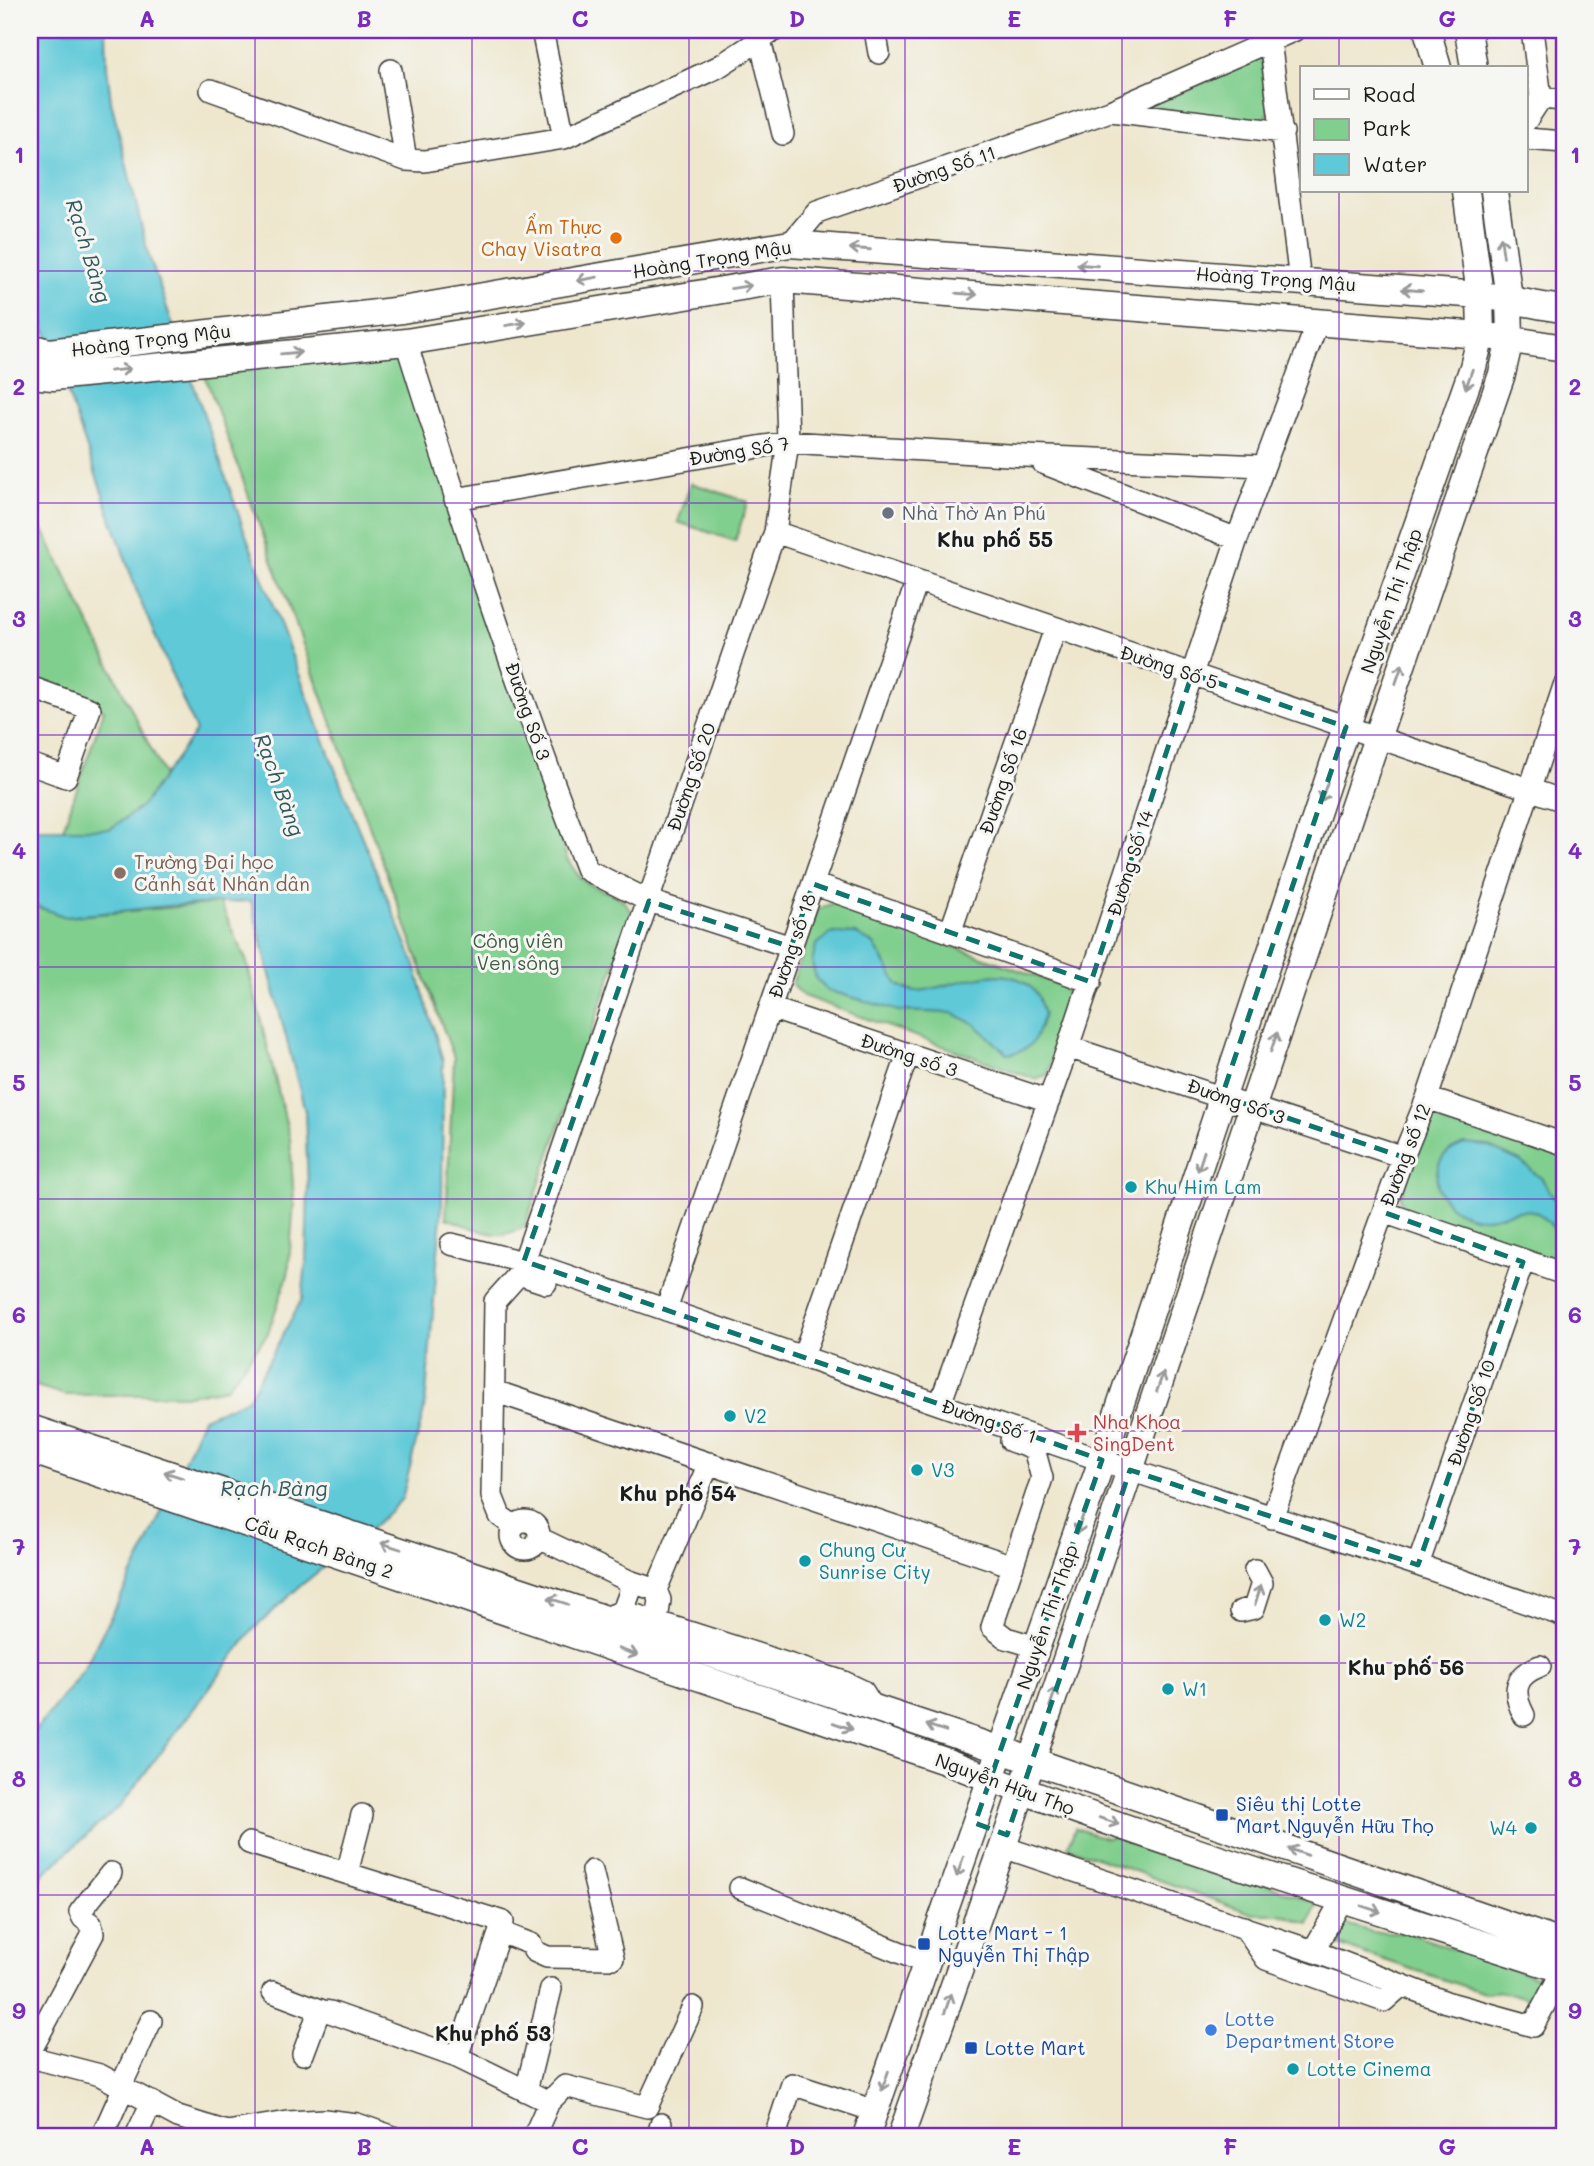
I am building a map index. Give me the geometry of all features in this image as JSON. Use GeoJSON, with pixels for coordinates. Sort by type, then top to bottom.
{"type":"FeatureCollection","features":[{"type":"Feature","properties":{"kind":"main road"},"geometry":{"type":"LineString","coordinates":[[1427,30],[1437,66]]}},
{"type":"Feature","properties":{"kind":"main road"},"geometry":{"type":"LineString","coordinates":[[1443,30],[1448,66]]}},
{"type":"Feature","properties":{"kind":"main road"},"geometry":{"type":"LineString","coordinates":[[1468,30],[1474,66]]}},
{"type":"Feature","properties":{"kind":"main road"},"geometry":{"type":"LineString","coordinates":[[1486,30],[1486,66]]}},
{"type":"Feature","properties":{"kind":"main road","name":"Nguyễn Thị Thập"},"geometry":{"type":"LineString","coordinates":[[866,2136],[1102,1460],[1346,727],[1469,377],[1480,335],[1480,295],[1466,192]]}},
{"type":"Feature","properties":{"kind":"main road","name":"Nguyễn Thị Thập"},"geometry":{"type":"LineString","coordinates":[[1252,1107],[1502,374],[1510,339],[1509,298],[1494,192]]}},
{"type":"Feature","properties":{"kind":"main road"},"geometry":{"type":"LineString","coordinates":[[783,280],[790,244]]}},
{"type":"Feature","properties":{"kind":"main road","name":"Hoàng Trọng Mậu"},"geometry":{"type":"LineString","coordinates":[[30,347],[49,352],[402,310],[790,244],[1480,295],[1564,309]]}},
{"type":"Feature","properties":{"kind":"main road"},"geometry":{"type":"LineString","coordinates":[[1130,306],[1137,269]]}},
{"type":"Feature","properties":{"kind":"main road","name":"Hoàng Trọng Mậu"},"geometry":{"type":"LineString","coordinates":[[30,375],[52,377],[406,342],[783,280],[1480,335],[1564,348]]}},
{"type":"Feature","properties":{"kind":"main road"},"geometry":{"type":"LineString","coordinates":[[1130,1470],[1252,1107]]}},
{"type":"Feature","properties":{"kind":"main road"},"geometry":{"type":"LineString","coordinates":[[30,1428],[74,1453]]}},
{"type":"Feature","properties":{"kind":"main road"},"geometry":{"type":"LineString","coordinates":[[30,1450],[74,1453]]}},
{"type":"Feature","properties":{"kind":"main road","name":"Cầu Rạch Bàng 2"},"geometry":{"type":"LineString","coordinates":[[74,1453],[452,1579]]}},
{"type":"Feature","properties":{"kind":"main road","name":"Nguyễn Thị Thập"},"geometry":{"type":"LineString","coordinates":[[901,2136],[1005,1841],[1130,1470]]}},
{"type":"Feature","properties":{"kind":"main road","name":"Nguyễn Hữu Thọ"},"geometry":{"type":"LineString","coordinates":[[452,1579],[656,1627],[720,1648],[873,1707],[1502,1922],[1564,1961]]}},
{"type":"Feature","properties":{"kind":"main road","name":"Nguyễn Hữu Thọ"},"geometry":{"type":"LineString","coordinates":[[452,1579],[945,1761],[1021,1792],[1342,1900],[1564,1961]]}},
{"type":"Feature","properties":{"kind":"main road"},"geometry":{"type":"LineString","coordinates":[[1013,1717],[1043,1729]]}},
{"type":"Feature","properties":{"kind":"main road"},"geometry":{"type":"LineString","coordinates":[[975,1823],[1005,1841]]}},
{"type":"Feature","properties":{"kind":"street"},"geometry":{"type":"LineString","coordinates":[[542,30],[564,138]]}},
{"type":"Feature","properties":{"kind":"street"},"geometry":{"type":"LineString","coordinates":[[875,30],[879,53]]}},
{"type":"Feature","properties":{"kind":"street","name":"Đường Số 11"},"geometry":{"type":"LineString","coordinates":[[790,244],[817,212],[1110,111],[1296,30]]}},
{"type":"Feature","properties":{"kind":"street"},"geometry":{"type":"LineString","coordinates":[[1528,118],[1541,98],[1532,30]]}},
{"type":"Feature","properties":{"kind":"street"},"geometry":{"type":"LineString","coordinates":[[211,90],[406,160],[425,161],[564,138],[718,67],[767,35],[783,134]]}},
{"type":"Feature","properties":{"kind":"street"},"geometry":{"type":"LineString","coordinates":[[1270,40],[1300,281]]}},
{"type":"Feature","properties":{"kind":"street"},"geometry":{"type":"LineString","coordinates":[[391,70],[406,160]]}},
{"type":"Feature","properties":{"kind":"street"},"geometry":{"type":"LineString","coordinates":[[1541,98],[1564,100]]}},
{"type":"Feature","properties":{"kind":"street","name":"Đường Số 11"},"geometry":{"type":"LineString","coordinates":[[1110,111],[1283,132]]}},
{"type":"Feature","properties":{"kind":"street"},"geometry":{"type":"LineString","coordinates":[[1528,139],[1564,142]]}},
{"type":"Feature","properties":{"kind":"street","name":"Đường Số 20"},"geometry":{"type":"LineString","coordinates":[[538,1272],[649,901],[775,532],[788,442],[783,280]]}},
{"type":"Feature","properties":{"kind":"street","name":"Đường Số 14"},"geometry":{"type":"LineString","coordinates":[[940,1404],[1091,982],[1237,538],[1318,321]]}},
{"type":"Feature","properties":{"kind":"street","name":"Đường Số 3"},"geometry":{"type":"LineString","coordinates":[[406,342],[455,499],[559,799],[587,870],[649,901],[791,947]]}},
{"type":"Feature","properties":{"kind":"street","name":"Đường Số 7"},"geometry":{"type":"LineString","coordinates":[[455,499],[788,442],[1263,466]]}},
{"type":"Feature","properties":{"kind":"street","name":"Đường Số 7"},"geometry":{"type":"LineString","coordinates":[[1025,456],[1237,538]]}},
{"type":"Feature","properties":{"kind":"street","name":"Đường Số 5"},"geometry":{"type":"LineString","coordinates":[[775,532],[1564,801]]}},
{"type":"Feature","properties":{"kind":"street","name":"Đường số 18"},"geometry":{"type":"LineString","coordinates":[[666,1310],[917,581]]}},
{"type":"Feature","properties":{"kind":"street","name":"Đường Số 16"},"geometry":{"type":"LineString","coordinates":[[950,933],[1055,629]]}},
{"type":"Feature","properties":{"kind":"street"},"geometry":{"type":"LineString","coordinates":[[1530,790],[1564,686]]}},
{"type":"Feature","properties":{"kind":"street"},"geometry":{"type":"LineString","coordinates":[[30,687],[90,709],[66,777],[30,764]]}},
{"type":"Feature","properties":{"kind":"street","name":"Đường số 12"},"geometry":{"type":"LineString","coordinates":[[1272,1518],[1427,1098],[1530,790]]}},
{"type":"Feature","properties":{"kind":"street"},"geometry":{"type":"LineString","coordinates":[[813,884],[1091,982]]}},
{"type":"Feature","properties":{"kind":"street","name":"Đường số 3"},"geometry":{"type":"LineString","coordinates":[[770,1008],[1049,1101]]}},
{"type":"Feature","properties":{"kind":"street","name":"Đường Số 3"},"geometry":{"type":"LineString","coordinates":[[1068,1047],[1403,1157]]}},
{"type":"Feature","properties":{"kind":"street"},"geometry":{"type":"LineString","coordinates":[[803,1357],[908,1055]]}},
{"type":"Feature","properties":{"kind":"street"},"geometry":{"type":"LineString","coordinates":[[1427,1098],[1564,1144]]}},
{"type":"Feature","properties":{"kind":"street"},"geometry":{"type":"LineString","coordinates":[[1383,1212],[1564,1275]]}},
{"type":"Feature","properties":{"kind":"street","name":"Đường Số 1"},"geometry":{"type":"LineString","coordinates":[[451,1244],[666,1310],[1272,1518],[1562,1609]]}},
{"type":"Feature","properties":{"kind":"street","name":"Đường Số 10"},"geometry":{"type":"LineString","coordinates":[[1418,1565],[1523,1262]]}},
{"type":"Feature","properties":{"kind":"street"},"geometry":{"type":"LineString","coordinates":[[656,1590],[629,1581],[539,1538],[534,1547],[522,1549],[512,1540],[514,1526],[499,1516],[492,1496],[495,1301],[519,1274],[538,1272],[1034,1449],[1042,1479],[992,1627],[1006,1638],[1037,1647]]}},
{"type":"Feature","properties":{"kind":"street"},"geometry":{"type":"LineString","coordinates":[[494,1391],[1013,1566]]}},
{"type":"Feature","properties":{"kind":"street"},"geometry":{"type":"LineString","coordinates":[[656,1627],[660,1600],[656,1590],[709,1463]]}},
{"type":"Feature","properties":{"kind":"street"},"geometry":{"type":"LineString","coordinates":[[1241,1611],[1254,1608],[1262,1583],[1255,1570]]}},
{"type":"Feature","properties":{"kind":"street"},"geometry":{"type":"LineString","coordinates":[[616,1617],[630,1592],[629,1581]]}},
{"type":"Feature","properties":{"kind":"street"},"geometry":{"type":"LineString","coordinates":[[1524,1715],[1516,1700],[1518,1683],[1529,1671],[1540,1666]]}},
{"type":"Feature","properties":{"kind":"street"},"geometry":{"type":"LineString","coordinates":[[347,1873],[362,1815]]}},
{"type":"Feature","properties":{"kind":"street"},"geometry":{"type":"LineString","coordinates":[[1005,1841],[1446,2001],[1533,2026],[1564,1961]]}},
{"type":"Feature","properties":{"kind":"street"},"geometry":{"type":"LineString","coordinates":[[249,1843],[347,1873],[501,1927],[531,1944],[534,1951],[547,1957],[613,1958],[592,1871]]}},
{"type":"Feature","properties":{"kind":"street"},"geometry":{"type":"LineString","coordinates":[[30,2052],[93,1934],[91,1924],[80,1912],[111,1873]]}},
{"type":"Feature","properties":{"kind":"street"},"geometry":{"type":"LineString","coordinates":[[740,1888],[926,1963]]}},
{"type":"Feature","properties":{"kind":"street"},"geometry":{"type":"LineString","coordinates":[[1313,1951],[1342,1900]]}},
{"type":"Feature","properties":{"kind":"street"},"geometry":{"type":"LineString","coordinates":[[1502,1922],[1564,1930]]}},
{"type":"Feature","properties":{"kind":"street"},"geometry":{"type":"LineString","coordinates":[[457,2057],[501,1927]]}},
{"type":"Feature","properties":{"kind":"street"},"geometry":{"type":"LineString","coordinates":[[1244,1927],[1266,1959],[1279,1964],[1384,2001],[1402,1985]]}},
{"type":"Feature","properties":{"kind":"street"},"geometry":{"type":"LineString","coordinates":[[526,2091],[551,1989]]}},
{"type":"Feature","properties":{"kind":"street"},"geometry":{"type":"LineString","coordinates":[[273,1992],[457,2057],[549,2102]]}},
{"type":"Feature","properties":{"kind":"street"},"geometry":{"type":"LineString","coordinates":[[534,2136],[549,2102],[565,2086],[647,2107],[693,2007]]}},
{"type":"Feature","properties":{"kind":"street"},"geometry":{"type":"LineString","coordinates":[[303,2054],[318,2014],[323,2011]]}},
{"type":"Feature","properties":{"kind":"street"},"geometry":{"type":"LineString","coordinates":[[102,2136],[151,2021]]}},
{"type":"Feature","properties":{"kind":"street"},"geometry":{"type":"LineString","coordinates":[[30,2057],[78,2068],[122,2086],[152,2102],[186,2129],[227,2132],[288,2122],[324,2120],[357,2124],[391,2136]]}},
{"type":"Feature","properties":{"kind":"street"},"geometry":{"type":"LineString","coordinates":[[775,2136],[792,2084],[874,2111]]}},
{"type":"Feature","properties":{"kind":"street"},"geometry":{"type":"LineString","coordinates":[[136,2136],[152,2102]]}},
{"type":"Feature","properties":{"kind":"highlighted area"},"geometry":{"type":"Polygon","coordinates":[[[1192,674],[1346,727],[1222,1096],[1403,1157],[1383,1212],[1523,1262],[1418,1565],[1130,1470],[1007,1835],[975,1823],[1102,1460],[524,1261],[649,901],[791,947],[813,884],[1091,982],[1192,674]]]}},
{"type":"Feature","properties":{"kind":"green space"},"geometry":{"type":"Polygon","coordinates":[[[1256,53],[1262,58],[1269,113],[1261,122],[1146,108],[1145,103],[1256,53]]]}},
{"type":"Feature","properties":{"kind":"green space","name":"Công viên Ven sông"},"geometry":{"type":"Polygon","coordinates":[[[380,351],[393,353],[405,363],[567,859],[582,880],[618,896],[632,914],[525,1226],[505,1234],[477,1230],[446,1218],[454,1058],[205,376],[380,351]]]}},
{"type":"Feature","properties":{"kind":"green space"},"geometry":{"type":"Polygon","coordinates":[[[691,483],[748,502],[735,541],[678,522],[691,483]]]}},
{"type":"Feature","properties":{"kind":"green space"},"geometry":{"type":"Polygon","coordinates":[[[30,504],[164,775],[142,807],[110,829],[63,829],[104,710],[30,682],[30,504]]]}},
{"type":"Feature","properties":{"kind":"green space","name":"Trường Đại học Cảnh sát Nhân dân"},"geometry":{"type":"Polygon","coordinates":[[[220,903],[246,959],[290,1139],[294,1203],[288,1275],[267,1335],[226,1388],[188,1395],[65,1395],[30,1384],[30,904],[66,917],[220,903]]]}},
{"type":"Feature","properties":{"kind":"green space"},"geometry":{"type":"Polygon","coordinates":[[[833,903],[1063,986],[1072,1002],[1047,1075],[1035,1079],[803,996],[792,984],[818,909],[833,903]]]}},
{"type":"Feature","properties":{"kind":"green space"},"geometry":{"type":"Polygon","coordinates":[[[1446,1110],[1564,1151],[1564,1266],[1408,1214],[1400,1199],[1428,1113],[1446,1110]]]}},
{"type":"Feature","properties":{"kind":"green space"},"geometry":{"type":"Polygon","coordinates":[[[1075,1828],[1106,1838],[1129,1834],[1317,1903],[1309,1924],[1280,1914],[1253,1914],[1068,1847],[1075,1828]]]}},
{"type":"Feature","properties":{"kind":"green space"},"geometry":{"type":"Polygon","coordinates":[[[1343,1923],[1372,1932],[1405,1932],[1539,1978],[1531,1999],[1502,1991],[1484,1993],[1336,1944],[1343,1923]]]}},
{"type":"Feature","properties":{"kind":"water","name":"Rạch Bàng"},"geometry":{"type":"Polygon","coordinates":[[[30,30],[106,30],[111,101],[148,253],[243,527],[351,811],[414,962],[443,1061],[442,1205],[425,1406],[402,1499],[370,1530],[299,1587],[253,1630],[121,1805],[44,1873],[30,1894],[30,1737],[83,1671],[144,1551],[203,1418],[248,1399],[302,1299],[308,1188],[305,1111],[251,901],[168,906],[66,917],[30,904],[30,825],[38,829],[110,829],[142,806],[196,731],[139,598],[30,285],[30,30]]]}},
{"type":"Feature","properties":{"kind":"water"},"geometry":{"type":"Polygon","coordinates":[[[832,933],[856,934],[874,944],[898,985],[911,990],[932,989],[996,975],[1024,982],[1037,995],[1044,1014],[1033,1042],[1023,1050],[1007,1054],[975,1024],[952,1013],[899,1011],[827,990],[816,979],[812,963],[816,945],[832,933]]]}},
{"type":"Feature","properties":{"kind":"water"},"geometry":{"type":"Polygon","coordinates":[[[1464,1144],[1487,1146],[1520,1161],[1542,1179],[1564,1214],[1564,1240],[1546,1219],[1533,1211],[1521,1210],[1485,1218],[1465,1214],[1448,1204],[1438,1188],[1439,1163],[1451,1150],[1464,1144]]]}},
{"type":"Feature","properties":{"kind":"place","name":"Ẩm Thực Chay Visatra"},"geometry":{"type":"Point","coordinates":[616,238]}},
{"type":"Feature","properties":{"kind":"place","name":"Nhà Thờ An Phú"},"geometry":{"type":"Point","coordinates":[888,513]}},
{"type":"Feature","properties":{"kind":"place","name":"Trường Đại học Cảnh sát Nhân dân"},"geometry":{"type":"Point","coordinates":[120,873]}},
{"type":"Feature","properties":{"kind":"place","name":"Khu Him Lam"},"geometry":{"type":"Point","coordinates":[1131,1187]}},
{"type":"Feature","properties":{"kind":"place","name":"V2"},"geometry":{"type":"Point","coordinates":[730,1416]}},
{"type":"Feature","properties":{"kind":"place","name":"Nha Khoa SingDent"},"geometry":{"type":"Point","coordinates":[1077,1433]}},
{"type":"Feature","properties":{"kind":"place","name":"V3"},"geometry":{"type":"Point","coordinates":[917,1470]}},
{"type":"Feature","properties":{"kind":"place","name":"Chung Cư Sunrise City"},"geometry":{"type":"Point","coordinates":[805,1561]}},
{"type":"Feature","properties":{"kind":"place","name":"W2"},"geometry":{"type":"Point","coordinates":[1325,1620]}},
{"type":"Feature","properties":{"kind":"place","name":"W1"},"geometry":{"type":"Point","coordinates":[1168,1689]}},
{"type":"Feature","properties":{"kind":"place","name":"Siêu thị Lotte Mart Nguyễn Hữu Thọ"},"geometry":{"type":"Point","coordinates":[1222,1815]}},
{"type":"Feature","properties":{"kind":"place","name":"W4"},"geometry":{"type":"Point","coordinates":[1531,1828]}},
{"type":"Feature","properties":{"kind":"place","name":"Lotte Mart - 1 Nguyễn Thị Thập"},"geometry":{"type":"Point","coordinates":[924,1944]}},
{"type":"Feature","properties":{"kind":"place","name":"Lotte Department Store"},"geometry":{"type":"Point","coordinates":[1211,2030]}},
{"type":"Feature","properties":{"kind":"place","name":"Lotte Mart"},"geometry":{"type":"Point","coordinates":[971,2048]}},
{"type":"Feature","properties":{"kind":"place","name":"Lotte Cinema"},"geometry":{"type":"Point","coordinates":[1293,2069]}},
{"type":"Feature","properties":{"kind":"district","name":"Khu phố 55"},"geometry":{"type":"Point","coordinates":[995,540]}},
{"type":"Feature","properties":{"kind":"district","name":"Khu phố 54"},"geometry":{"type":"Point","coordinates":[678,1494]}},
{"type":"Feature","properties":{"kind":"district","name":"Khu phố 56"},"geometry":{"type":"Point","coordinates":[1406,1668]}},
{"type":"Feature","properties":{"kind":"district","name":"Khu phố 53"},"geometry":{"type":"Point","coordinates":[493,2034]}}]}
